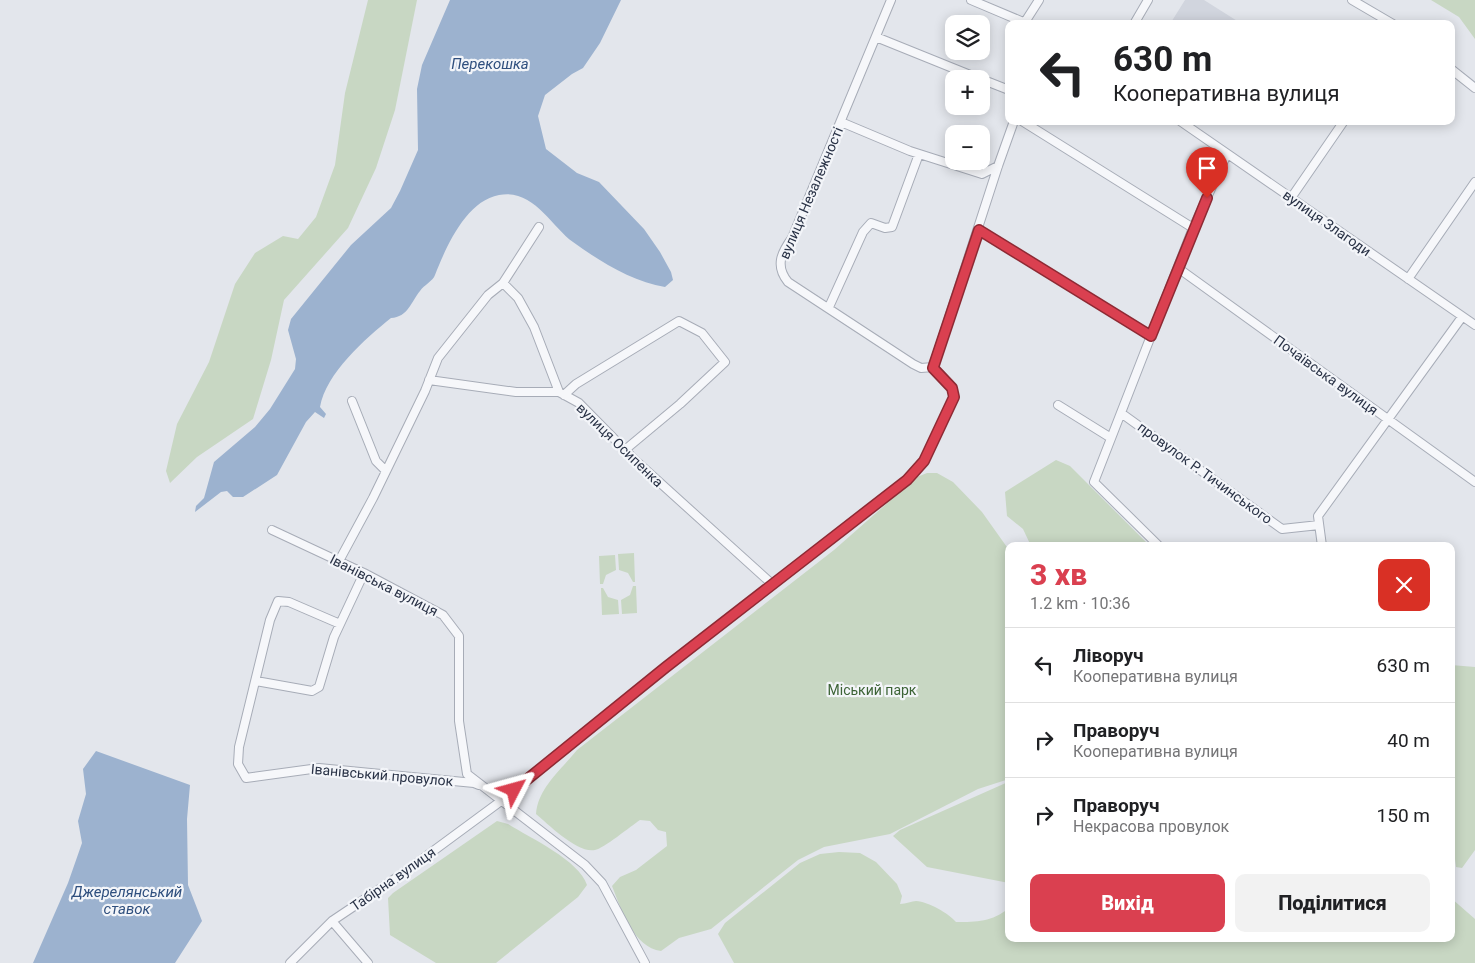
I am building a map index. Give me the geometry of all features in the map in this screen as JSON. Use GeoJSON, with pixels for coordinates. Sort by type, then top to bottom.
{"type":"FeatureCollection","features":[{"type":"Feature","properties":{"kind":"street","name":"вулиця Незалежності"},"geometry":{"type":"LineString","coordinates":[[891,0],[792,238],[781,257],[780,268],[788,282],[829,307],[913,364],[921,368],[933,368]]}},
{"type":"Feature","properties":{"kind":"street"},"geometry":{"type":"LineString","coordinates":[[972,0],[1020,20]]}},
{"type":"Feature","properties":{"kind":"street"},"geometry":{"type":"LineString","coordinates":[[1029,20],[1039,0]]}},
{"type":"Feature","properties":{"kind":"street"},"geometry":{"type":"LineString","coordinates":[[1136,20],[1148,0]]}},
{"type":"Feature","properties":{"kind":"street"},"geometry":{"type":"LineString","coordinates":[[1352,0],[1386,20]]}},
{"type":"Feature","properties":{"kind":"street"},"geometry":{"type":"LineString","coordinates":[[876,37],[958,70]]}},
{"type":"Feature","properties":{"kind":"street"},"geometry":{"type":"LineString","coordinates":[[1455,72],[1475,88]]}},
{"type":"Feature","properties":{"kind":"street"},"geometry":{"type":"LineString","coordinates":[[990,83],[1005,88]]}},
{"type":"Feature","properties":{"kind":"street"},"geometry":{"type":"LineString","coordinates":[[841,122],[919,154],[982,174],[998,166]]}},
{"type":"Feature","properties":{"kind":"street"},"geometry":{"type":"LineString","coordinates":[[933,368],[1013,125]]}},
{"type":"Feature","properties":{"kind":"street"},"geometry":{"type":"LineString","coordinates":[[1028,125],[1193,228]]}},
{"type":"Feature","properties":{"kind":"street","name":"вулиця Злагоди"},"geometry":{"type":"LineString","coordinates":[[1186,125],[1475,325]]}},
{"type":"Feature","properties":{"kind":"street"},"geometry":{"type":"LineString","coordinates":[[1291,198],[1341,125]]}},
{"type":"Feature","properties":{"kind":"street"},"geometry":{"type":"LineString","coordinates":[[829,307],[863,232],[871,223],[886,228],[892,227],[919,154]]}},
{"type":"Feature","properties":{"kind":"street"},"geometry":{"type":"LineString","coordinates":[[1155,542],[1094,482],[1193,228],[1227,154]]}},
{"type":"Feature","properties":{"kind":"street"},"geometry":{"type":"LineString","coordinates":[[1408,279],[1475,182]]}},
{"type":"Feature","properties":{"kind":"street"},"geometry":{"type":"LineString","coordinates":[[339,561],[386,471],[438,358],[488,295],[503,282],[539,227]]}},
{"type":"Feature","properties":{"kind":"street"},"geometry":{"type":"LineString","coordinates":[[979,230],[1151,336]]}},
{"type":"Feature","properties":{"kind":"street","name":"Почаївська вулиця"},"geometry":{"type":"LineString","coordinates":[[1178,268],[1475,482]]}},
{"type":"Feature","properties":{"kind":"street"},"geometry":{"type":"LineString","coordinates":[[503,282],[518,298],[534,327],[562,394]]}},
{"type":"Feature","properties":{"kind":"street"},"geometry":{"type":"LineString","coordinates":[[1321,542],[1318,516],[1462,317]]}},
{"type":"Feature","properties":{"kind":"street"},"geometry":{"type":"LineString","coordinates":[[429,380],[516,392],[562,394],[679,320],[702,333],[725,362],[680,404],[626,449]]}},
{"type":"Feature","properties":{"kind":"street","name":"Табірна вулиця"},"geometry":{"type":"LineString","coordinates":[[290,963],[332,921],[402,874],[501,801],[772,584],[907,480],[924,461],[954,397],[952,388],[933,368]]}},
{"type":"Feature","properties":{"kind":"street","name":"вулиця Осипенка"},"geometry":{"type":"LineString","coordinates":[[562,394],[579,403],[650,474],[772,584]]}},
{"type":"Feature","properties":{"kind":"street"},"geometry":{"type":"LineString","coordinates":[[352,401],[376,461],[386,471]]}},
{"type":"Feature","properties":{"kind":"street"},"geometry":{"type":"LineString","coordinates":[[1058,405],[1111,438]]}},
{"type":"Feature","properties":{"kind":"street","name":"провулок Р. Тичинського"},"geometry":{"type":"LineString","coordinates":[[1121,413],[1282,529],[1319,525]]}},
{"type":"Feature","properties":{"kind":"street","name":"Іванівська вулиця"},"geometry":{"type":"LineString","coordinates":[[272,530],[364,573],[443,615],[459,636],[459,721],[467,774],[585,865],[602,883],[645,963]]}},
{"type":"Feature","properties":{"kind":"street"},"geometry":{"type":"LineString","coordinates":[[340,624],[289,602],[278,601],[270,620],[256,681],[312,691],[319,687],[334,637],[364,573]]}},
{"type":"Feature","properties":{"kind":"street","name":"Іванівський провулок"},"geometry":{"type":"LineString","coordinates":[[256,681],[239,747],[238,764],[246,778],[319,768],[474,783],[487,789]]}},
{"type":"Feature","properties":{"kind":"street"},"geometry":{"type":"LineString","coordinates":[[332,921],[368,963]]}},
{"type":"Feature","properties":{"kind":"shaded area"},"geometry":{"type":"Polygon","coordinates":[[[1185,0],[1204,0],[1236,20],[1172,20],[1185,0]]]}},
{"type":"Feature","properties":{"kind":"green space"},"geometry":{"type":"Polygon","coordinates":[[[368,0],[417,0],[395,110],[376,168],[348,228],[284,300],[271,360],[253,419],[197,457],[170,483],[166,471],[177,424],[209,362],[235,284],[255,253],[283,236],[298,239],[316,217],[335,165],[345,93],[368,0]]]}},
{"type":"Feature","properties":{"kind":"green space"},"geometry":{"type":"Polygon","coordinates":[[[1431,0],[1475,0],[1475,39],[1459,17],[1431,0]]]}},
{"type":"Feature","properties":{"kind":"green space"},"geometry":{"type":"Polygon","coordinates":[[[1056,460],[1070,466],[1146,542],[1029,542],[1023,529],[1007,516],[1005,492],[1056,460]]]}},
{"type":"Feature","properties":{"kind":"green space","name":"Міський парк"},"geometry":{"type":"Polygon","coordinates":[[[927,473],[937,473],[953,482],[982,512],[1005,544],[1005,780],[978,789],[890,834],[824,847],[798,860],[711,929],[679,938],[661,951],[643,943],[624,916],[612,886],[620,877],[636,870],[667,846],[666,832],[658,830],[650,821],[640,820],[599,849],[588,850],[572,843],[536,814],[541,796],[577,750],[834,550],[917,477],[927,473]]]}},
{"type":"Feature","properties":{"kind":"green space"},"geometry":{"type":"Polygon","coordinates":[[[634,553],[635,582],[633,582],[628,573],[619,570],[618,554],[634,553]]]}},
{"type":"Feature","properties":{"kind":"green space"},"geometry":{"type":"Polygon","coordinates":[[[615,555],[616,570],[606,575],[603,584],[600,584],[599,556],[615,555]]]}},
{"type":"Feature","properties":{"kind":"green space"},"geometry":{"type":"Polygon","coordinates":[[[633,586],[636,586],[637,613],[622,614],[621,600],[630,595],[633,586]]]}},
{"type":"Feature","properties":{"kind":"green space"},"geometry":{"type":"Polygon","coordinates":[[[601,588],[603,588],[608,597],[618,600],[619,614],[602,615],[601,588]]]}},
{"type":"Feature","properties":{"kind":"green space"},"geometry":{"type":"Polygon","coordinates":[[[1455,665],[1475,667],[1475,850],[1462,868],[1456,867],[1455,665]]]}},
{"type":"Feature","properties":{"kind":"green space"},"geometry":{"type":"Polygon","coordinates":[[[1005,783],[1005,882],[927,867],[893,836],[900,830],[1005,783]]]}},
{"type":"Feature","properties":{"kind":"green space"},"geometry":{"type":"Polygon","coordinates":[[[497,821],[508,824],[553,850],[574,867],[587,885],[578,897],[496,963],[436,963],[390,935],[388,898],[497,821]]]}},
{"type":"Feature","properties":{"kind":"green space"},"geometry":{"type":"Polygon","coordinates":[[[839,852],[860,853],[876,862],[897,884],[902,896],[900,904],[916,901],[927,903],[956,922],[990,919],[1005,911],[1005,942],[1455,942],[1455,902],[1475,919],[1475,963],[734,963],[718,934],[725,923],[800,863],[820,854],[839,852]]]}},
{"type":"Feature","properties":{"kind":"water","name":"Перекошка"},"geometry":{"type":"Polygon","coordinates":[[[450,0],[621,0],[600,43],[583,68],[545,95],[538,116],[546,149],[577,173],[599,182],[644,229],[660,252],[671,272],[673,280],[665,287],[641,281],[617,270],[573,242],[540,210],[522,197],[511,194],[487,199],[467,216],[459,227],[451,239],[434,277],[417,295],[405,312],[391,318],[359,346],[338,369],[324,394],[320,407],[326,414],[324,418],[315,412],[306,422],[277,475],[243,497],[233,497],[227,491],[221,492],[195,512],[196,506],[204,498],[214,462],[255,427],[270,409],[295,369],[296,359],[288,330],[291,319],[351,245],[391,208],[400,191],[418,150],[417,89],[422,65],[450,0]]]}},
{"type":"Feature","properties":{"kind":"water","name":"Джерелянський ставок"},"geometry":{"type":"Polygon","coordinates":[[[96,751],[190,785],[187,819],[188,885],[202,921],[175,963],[33,963],[68,883],[82,843],[78,821],[86,794],[83,769],[96,751]]]}},
{"type":"Feature","properties":{"kind":"route"},"geometry":{"type":"LineString","coordinates":[[514,790],[666,667],[907,480],[924,461],[954,397],[952,388],[933,368],[979,230],[1151,336],[1193,228],[1207,198]]}}]}
